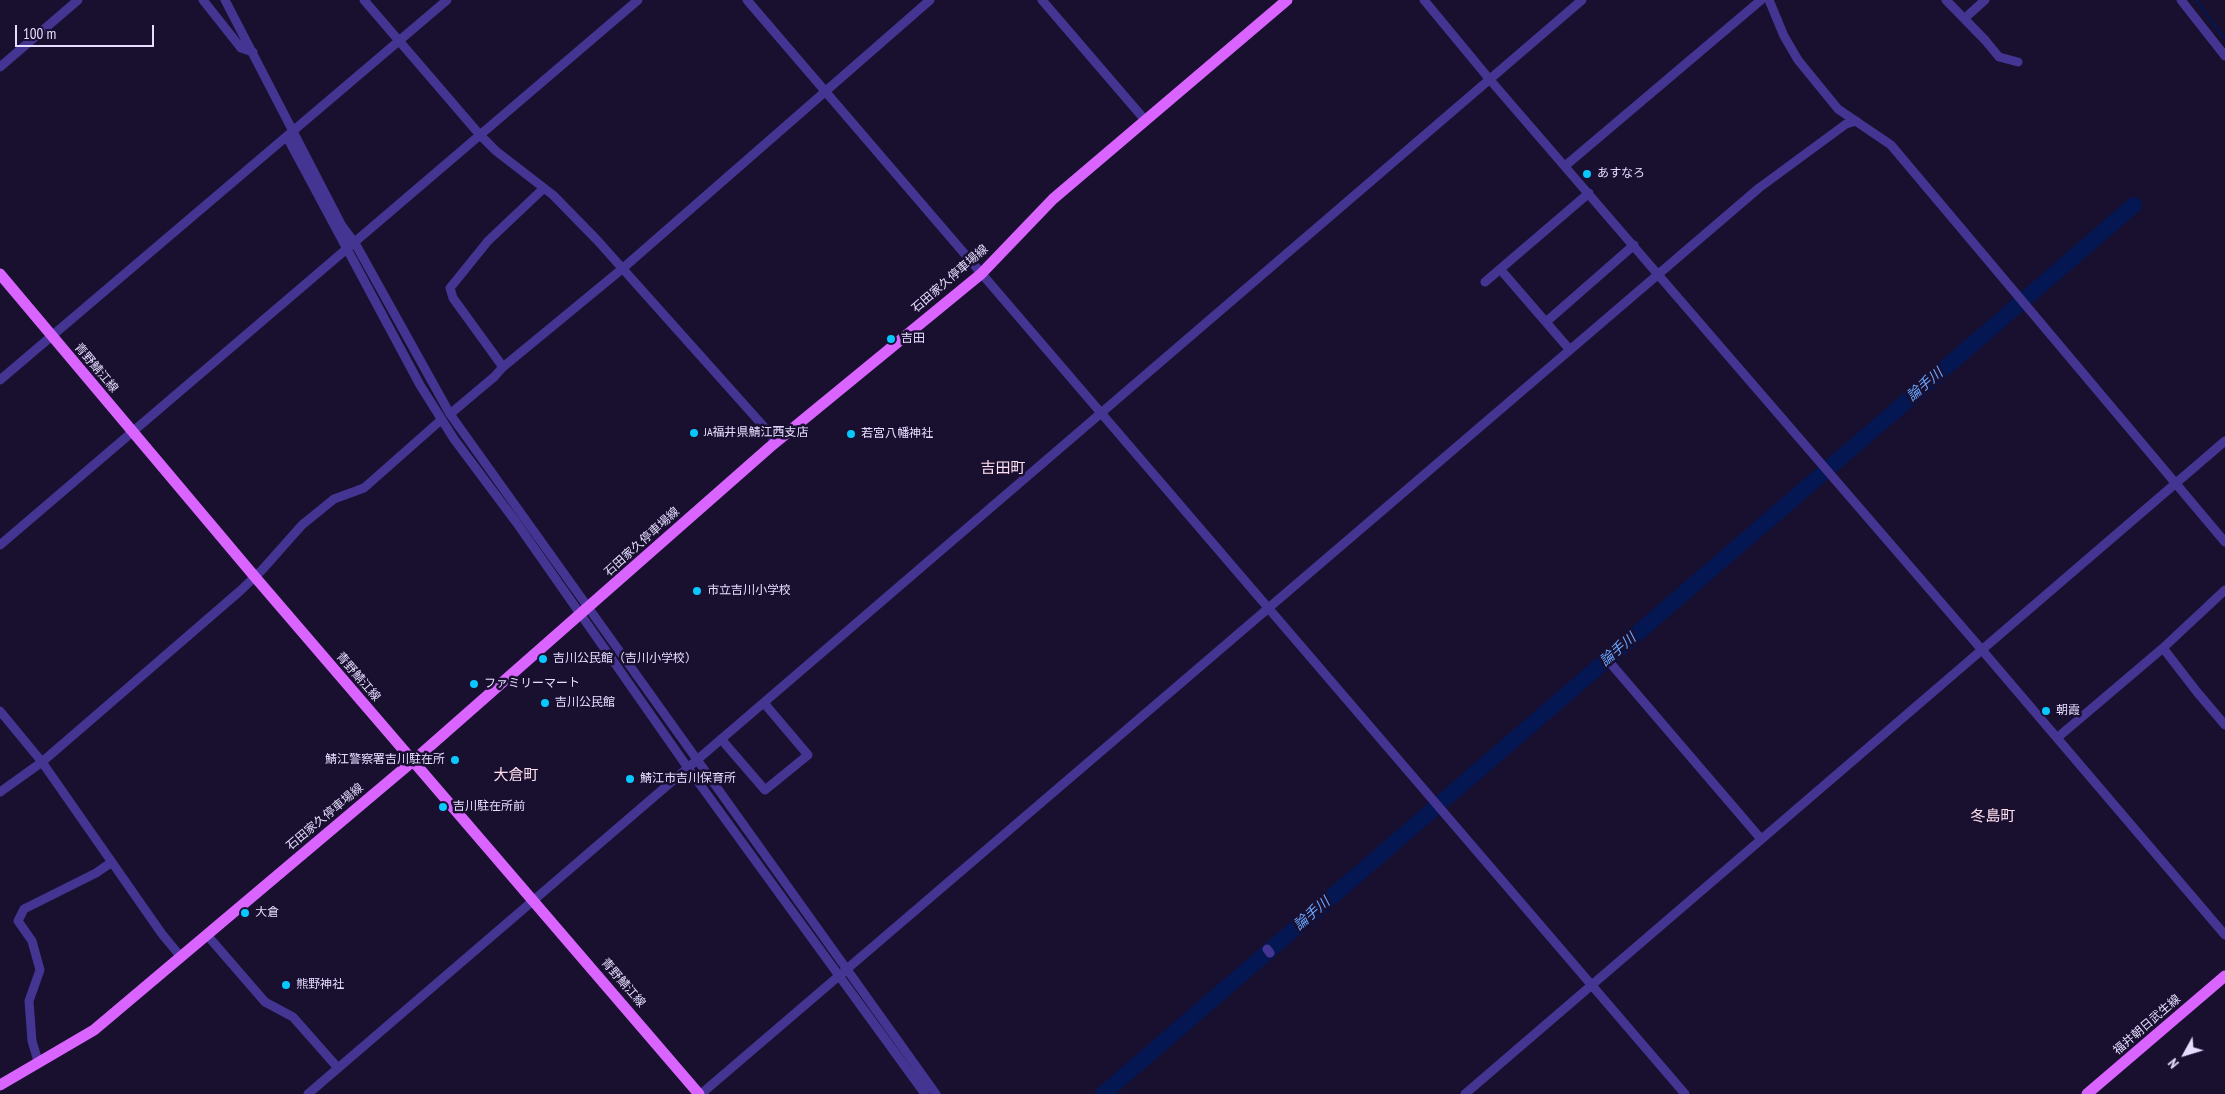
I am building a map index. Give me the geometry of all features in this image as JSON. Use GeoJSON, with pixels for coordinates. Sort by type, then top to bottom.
{"type":"FeatureCollection","features":[{"type":"Feature","properties":{"kind":"main road","name":"石田家久停車場線"},"geometry":{"type":"LineString","coordinates":[[0,1085],[38,1061],[94,1030],[413,762],[770,447],[981,274],[1053,200],[1287,0]]}},
{"type":"Feature","properties":{"kind":"main road","name":"青野鯖江線"},"geometry":{"type":"LineString","coordinates":[[0,274],[254,577],[700,1094]]}},
{"type":"Feature","properties":{"kind":"main road","name":"福井朝日武生線"},"geometry":{"type":"LineString","coordinates":[[2087,1094],[2225,976]]}},
{"type":"Feature","properties":{"kind":"street"},"geometry":{"type":"LineString","coordinates":[[0,67],[78,0]]}},
{"type":"Feature","properties":{"kind":"street"},"geometry":{"type":"LineString","coordinates":[[202,0],[241,48],[253,52]]}},
{"type":"Feature","properties":{"kind":"street"},"geometry":{"type":"LineString","coordinates":[[225,0],[294,130],[441,420],[696,761],[844,973],[925,1094]]}},
{"type":"Feature","properties":{"kind":"street"},"geometry":{"type":"LineString","coordinates":[[364,0],[480,135],[496,151],[544,188],[597,240],[774,438],[770,447]]}},
{"type":"Feature","properties":{"kind":"street"},"geometry":{"type":"LineString","coordinates":[[0,380],[446,0]]}},
{"type":"Feature","properties":{"kind":"street"},"geometry":{"type":"LineString","coordinates":[[0,544],[352,246],[638,0]]}},
{"type":"Feature","properties":{"kind":"street"},"geometry":{"type":"LineString","coordinates":[[747,0],[1685,1094]]}},
{"type":"Feature","properties":{"kind":"street"},"geometry":{"type":"LineString","coordinates":[[450,414],[494,377],[503,367],[622,269],[930,0]]}},
{"type":"Feature","properties":{"kind":"street"},"geometry":{"type":"LineString","coordinates":[[1042,0],[1145,120]]}},
{"type":"Feature","properties":{"kind":"street"},"geometry":{"type":"LineString","coordinates":[[1424,0],[1491,81],[2058,738],[2225,935]]}},
{"type":"Feature","properties":{"kind":"street"},"geometry":{"type":"LineString","coordinates":[[308,1094],[1100,412],[1491,81],[1582,0]]}},
{"type":"Feature","properties":{"kind":"street"},"geometry":{"type":"LineString","coordinates":[[1565,166],[1761,0]]}},
{"type":"Feature","properties":{"kind":"street"},"geometry":{"type":"LineString","coordinates":[[1769,0],[1784,36],[1798,60],[1838,108],[1891,145],[2225,542]]}},
{"type":"Feature","properties":{"kind":"street"},"geometry":{"type":"LineString","coordinates":[[1774,10],[1778,0]]}},
{"type":"Feature","properties":{"kind":"street"},"geometry":{"type":"LineString","coordinates":[[1946,0],[1965,18],[1999,57],[2018,62]]}},
{"type":"Feature","properties":{"kind":"street"},"geometry":{"type":"LineString","coordinates":[[1965,18],[1985,0]]}},
{"type":"Feature","properties":{"kind":"street"},"geometry":{"type":"LineString","coordinates":[[2181,0],[2223,50]]}},
{"type":"Feature","properties":{"kind":"street"},"geometry":{"type":"LineString","coordinates":[[700,1094],[844,973],[1759,188],[1846,124],[1856,121]]}},
{"type":"Feature","properties":{"kind":"street"},"geometry":{"type":"LineString","coordinates":[[287,137],[450,414],[688,768],[936,1094]]}},
{"type":"Feature","properties":{"kind":"street"},"geometry":{"type":"LineString","coordinates":[[503,367],[453,298],[450,288],[488,241],[544,188]]}},
{"type":"Feature","properties":{"kind":"street"},"geometry":{"type":"LineString","coordinates":[[1485,282],[1589,193]]}},
{"type":"Feature","properties":{"kind":"street"},"geometry":{"type":"LineString","coordinates":[[1546,322],[1634,245]]}},
{"type":"Feature","properties":{"kind":"street"},"geometry":{"type":"LineString","coordinates":[[1500,269],[1570,350]]}},
{"type":"Feature","properties":{"kind":"street"},"geometry":{"type":"LineString","coordinates":[[0,792],[42,762],[254,577],[302,525],[334,499],[364,488],[441,420]]}},
{"type":"Feature","properties":{"kind":"street"},"geometry":{"type":"LineString","coordinates":[[1465,1094],[2225,441]]}},
{"type":"Feature","properties":{"kind":"street"},"geometry":{"type":"LineString","coordinates":[[2058,738],[2163,648],[2225,590]]}},
{"type":"Feature","properties":{"kind":"street"},"geometry":{"type":"LineString","coordinates":[[2163,648],[2225,724]]}},
{"type":"Feature","properties":{"kind":"street"},"geometry":{"type":"LineString","coordinates":[[1607,660],[1761,839]]}},
{"type":"Feature","properties":{"kind":"street"},"geometry":{"type":"LineString","coordinates":[[721,739],[765,790],[808,755],[764,703]]}},
{"type":"Feature","properties":{"kind":"street"},"geometry":{"type":"LineString","coordinates":[[0,711],[42,762],[162,934],[181,957]]}},
{"type":"Feature","properties":{"kind":"street"},"geometry":{"type":"LineString","coordinates":[[38,1061],[32,1041],[29,1001],[40,970],[32,941],[18,921],[24,908],[96,873],[112,862]]}},
{"type":"Feature","properties":{"kind":"street"},"geometry":{"type":"LineString","coordinates":[[207,935],[265,1002],[293,1017],[338,1068]]}},
{"type":"Feature","properties":{"kind":"waterway"},"geometry":{"type":"LineString","coordinates":[[2196,0],[2225,39]]}},
{"type":"Feature","properties":{"kind":"waterway","name":"論手川"},"geometry":{"type":"LineString","coordinates":[[1103,1094],[2134,205]]}},
{"type":"Feature","properties":{"kind":"place","name":"あすなろ"},"geometry":{"type":"Point","coordinates":[1587,174]}},
{"type":"Feature","properties":{"kind":"place","name":"吉田"},"geometry":{"type":"Point","coordinates":[891,339]}},
{"type":"Feature","properties":{"kind":"place","name":"JA福井県鯖江西支店"},"geometry":{"type":"Point","coordinates":[694,433]}},
{"type":"Feature","properties":{"kind":"place","name":"若宮八幡神社"},"geometry":{"type":"Point","coordinates":[851,434]}},
{"type":"Feature","properties":{"kind":"place","name":"市立吉川小学校"},"geometry":{"type":"Point","coordinates":[697,591]}},
{"type":"Feature","properties":{"kind":"place","name":"吉川公民館（吉川小学校）"},"geometry":{"type":"Point","coordinates":[543,659]}},
{"type":"Feature","properties":{"kind":"place","name":"ファミリーマート"},"geometry":{"type":"Point","coordinates":[474,684]}},
{"type":"Feature","properties":{"kind":"place","name":"吉川公民館"},"geometry":{"type":"Point","coordinates":[545,703]}},
{"type":"Feature","properties":{"kind":"place","name":"朝霞"},"geometry":{"type":"Point","coordinates":[2046,711]}},
{"type":"Feature","properties":{"kind":"place","name":"鯖江警察署吉川駐在所"},"geometry":{"type":"Point","coordinates":[455,760]}},
{"type":"Feature","properties":{"kind":"place","name":"鯖江市吉川保育所"},"geometry":{"type":"Point","coordinates":[630,779]}},
{"type":"Feature","properties":{"kind":"place","name":"吉川駐在所前"},"geometry":{"type":"Point","coordinates":[443,807]}},
{"type":"Feature","properties":{"kind":"place","name":"大倉"},"geometry":{"type":"Point","coordinates":[245,913]}},
{"type":"Feature","properties":{"kind":"place","name":"熊野神社"},"geometry":{"type":"Point","coordinates":[286,985]}},
{"type":"Feature","properties":{"kind":"district","name":"吉田町"},"geometry":{"type":"Point","coordinates":[1003,469]}},
{"type":"Feature","properties":{"kind":"district","name":"大倉町"},"geometry":{"type":"Point","coordinates":[516,776]}},
{"type":"Feature","properties":{"kind":"district","name":"冬島町"},"geometry":{"type":"Point","coordinates":[1993,817]}}]}
